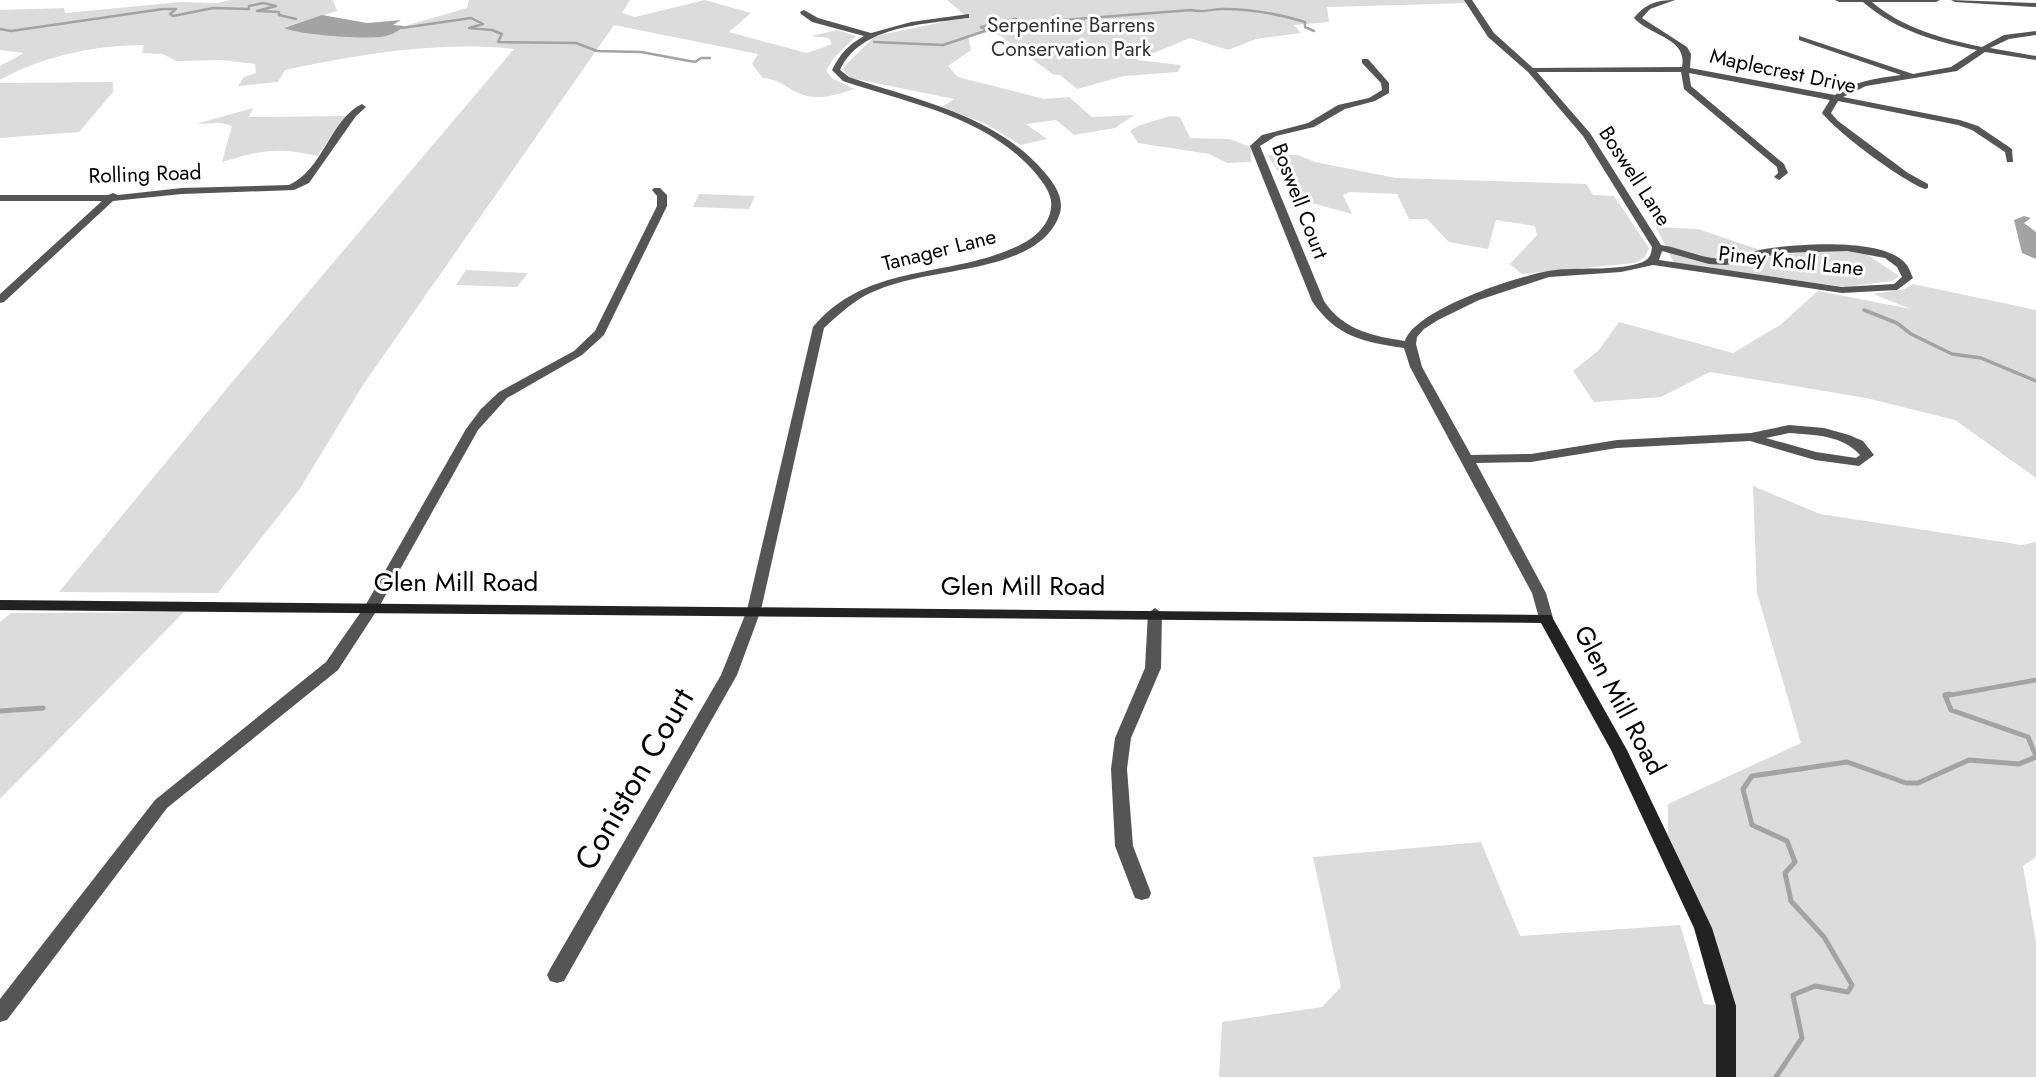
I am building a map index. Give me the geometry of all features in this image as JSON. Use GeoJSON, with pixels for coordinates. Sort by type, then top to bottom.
{"type":"FeatureCollection","features":[{"type":"Feature","properties":{"kind":"main road","name":"Glen Mill Road"},"geometry":{"type":"LineString","coordinates":[[0,605],[1546,618],[1619,750],[1703,928],[1726,1006],[1726,1077]]}},
{"type":"Feature","properties":{"kind":"street","name":"Boswell Lane"},"geometry":{"type":"LineString","coordinates":[[1410,345],[1413,333],[1436,316],[1523,280],[1569,272],[1632,269],[1653,262],[1657,255],[1657,247],[1587,135],[1531,70],[1490,35],[1468,0]]}},
{"type":"Feature","properties":{"kind":"street"},"geometry":{"type":"LineString","coordinates":[[1669,0],[1647,7],[1638,18],[1646,27],[1672,39],[1686,50],[1688,56],[1684,69],[1687,87],[1781,166],[1783,173],[1779,177]]}},
{"type":"Feature","properties":{"kind":"street"},"geometry":{"type":"LineString","coordinates":[[1839,0],[1936,0]]}},
{"type":"Feature","properties":{"kind":"street"},"geometry":{"type":"LineString","coordinates":[[1866,0],[1873,9],[1903,24],[1983,49],[2036,58]]}},
{"type":"Feature","properties":{"kind":"street"},"geometry":{"type":"LineString","coordinates":[[1955,0],[2036,5]]}},
{"type":"Feature","properties":{"kind":"street"},"geometry":{"type":"LineString","coordinates":[[804,12],[820,22],[868,35],[966,16]]}},
{"type":"Feature","properties":{"kind":"street"},"geometry":{"type":"LineString","coordinates":[[1925,186],[1905,175],[1835,123],[1826,113],[1834,100],[1858,86],[1955,69],[2005,37],[2036,33]]}},
{"type":"Feature","properties":{"kind":"street","name":"Tanager Lane"},"geometry":{"type":"LineString","coordinates":[[754,610],[819,327],[841,304],[886,282],[918,273],[974,264],[1014,251],[1053,223],[1057,203],[1037,168],[1021,152],[993,133],[946,112],[842,77],[836,69],[838,63],[853,45],[868,35]]}},
{"type":"Feature","properties":{"kind":"street"},"geometry":{"type":"LineString","coordinates":[[1802,38],[1912,76]]}},
{"type":"Feature","properties":{"kind":"street","name":"Boswell Court"},"geometry":{"type":"LineString","coordinates":[[1365,61],[1385,83],[1386,91],[1361,105],[1337,109],[1312,125],[1266,136],[1255,145],[1318,301],[1328,318],[1355,335],[1410,345]]}},
{"type":"Feature","properties":{"kind":"street","name":"Maplecrest Drive"},"geometry":{"type":"LineString","coordinates":[[1531,70],[1684,69],[1969,125],[2009,151],[2010,160]]}},
{"type":"Feature","properties":{"kind":"street","name":"Rolling Road"},"geometry":{"type":"LineString","coordinates":[[0,198],[291,188],[306,181],[353,114],[362,107]]}},
{"type":"Feature","properties":{"kind":"street"},"geometry":{"type":"LineString","coordinates":[[0,1014],[161,804],[332,666],[372,607],[472,429],[485,412],[520,384],[578,353],[600,333],[662,206],[662,195],[657,190]]}},
{"type":"Feature","properties":{"kind":"street"},"geometry":{"type":"LineString","coordinates":[[0,300],[113,196]]}},
{"type":"Feature","properties":{"kind":"street","name":"Piney Knoll Lane"},"geometry":{"type":"LineString","coordinates":[[1653,262],[1842,290],[1897,287],[1909,278],[1903,267],[1896,262],[1877,253],[1851,248],[1767,252],[1724,262],[1657,247]]}},
{"type":"Feature","properties":{"kind":"street"},"geometry":{"type":"LineString","coordinates":[[1410,345],[1416,367],[1469,459],[1539,593],[1546,618]]}},
{"type":"Feature","properties":{"kind":"street"},"geometry":{"type":"LineString","coordinates":[[1469,459],[1531,458],[1617,444],[1751,437],[1789,429],[1806,429],[1844,438],[1858,444],[1868,455],[1859,462],[1831,460],[1751,437]]}},
{"type":"Feature","properties":{"kind":"street","name":"Coniston Court"},"geometry":{"type":"LineString","coordinates":[[556,975],[729,675],[754,610]]}},
{"type":"Feature","properties":{"kind":"street"},"geometry":{"type":"LineString","coordinates":[[1142,893],[1124,846],[1119,769],[1123,738],[1153,668],[1154,613]]}},
{"type":"Feature","properties":{"kind":"green space"},"geometry":{"type":"Polygon","coordinates":[[[231,0],[333,0],[337,11],[285,27],[334,36],[389,36],[405,26],[467,8],[469,0],[630,0],[622,13],[635,17],[705,0],[751,13],[729,32],[807,53],[832,44],[829,38],[811,36],[837,30],[856,36],[833,59],[826,71],[832,78],[854,89],[824,97],[809,96],[763,78],[752,64],[758,54],[614,25],[363,385],[299,490],[218,593],[59,592],[228,387],[514,49],[456,47],[399,50],[285,70],[278,82],[238,86],[244,77],[256,73],[255,64],[222,60],[176,61],[163,54],[142,53],[144,45],[107,47],[51,58],[0,80],[0,66],[24,53],[0,50],[0,10],[64,8],[65,13],[231,0]]]}},
{"type":"Feature","properties":{"kind":"green space","name":"Serpentine Barrens Conservation Park"},"geometry":{"type":"Polygon","coordinates":[[[947,0],[1468,0],[1470,3],[1327,7],[1329,22],[1294,25],[1301,33],[1256,39],[1228,50],[1190,38],[1137,60],[1181,65],[1178,72],[1124,76],[1077,89],[999,35],[987,32],[968,35],[971,50],[948,66],[958,77],[1044,99],[1069,97],[1092,117],[1134,115],[1115,128],[1074,135],[1056,120],[1026,124],[1047,139],[1021,145],[986,124],[942,107],[954,99],[851,78],[842,69],[875,36],[967,17],[947,0]]]}},
{"type":"Feature","properties":{"kind":"green space"},"geometry":{"type":"Polygon","coordinates":[[[113,82],[113,92],[79,132],[0,138],[0,83],[113,82]]]}},
{"type":"Feature","properties":{"kind":"green space"},"geometry":{"type":"Polygon","coordinates":[[[253,108],[249,117],[347,116],[317,156],[291,151],[269,151],[222,162],[232,126],[221,123],[196,124],[253,108]]]}},
{"type":"Feature","properties":{"kind":"green space"},"geometry":{"type":"Polygon","coordinates":[[[1169,116],[1180,117],[1190,138],[1229,139],[1251,147],[1251,162],[1227,163],[1209,154],[1138,143],[1130,131],[1169,116]]]}},
{"type":"Feature","properties":{"kind":"green space"},"geometry":{"type":"Polygon","coordinates":[[[1268,155],[1298,155],[1315,162],[1396,178],[1586,184],[1593,195],[1614,196],[1649,248],[1645,257],[1635,263],[1522,274],[1510,264],[1537,235],[1535,226],[1496,220],[1488,249],[1449,242],[1427,219],[1409,219],[1397,194],[1349,192],[1343,195],[1352,214],[1293,198],[1268,155]]]}},
{"type":"Feature","properties":{"kind":"green space"},"geometry":{"type":"Polygon","coordinates":[[[699,194],[755,196],[749,209],[693,207],[699,194]]]}},
{"type":"Feature","properties":{"kind":"green space"},"geometry":{"type":"Polygon","coordinates":[[[1656,227],[1698,229],[1775,255],[1841,250],[1868,255],[1899,276],[1892,281],[1846,287],[1674,263],[1656,227]]]}},
{"type":"Feature","properties":{"kind":"green space"},"geometry":{"type":"Polygon","coordinates":[[[466,270],[528,273],[517,287],[456,285],[466,270]]]}},
{"type":"Feature","properties":{"kind":"green space"},"geometry":{"type":"Polygon","coordinates":[[[1913,284],[2036,310],[2036,478],[1955,420],[1866,398],[1710,372],[1661,397],[1594,402],[1573,371],[1599,350],[1619,322],[1733,353],[1780,325],[1818,291],[1911,309],[1873,294],[1905,289],[1913,284]]]}},
{"type":"Feature","properties":{"kind":"green space"},"geometry":{"type":"Polygon","coordinates":[[[1753,486],[1820,514],[2022,545],[2036,542],[2036,857],[2023,866],[2036,942],[2036,1077],[1219,1077],[1222,1022],[1322,1007],[1341,987],[1313,857],[1481,842],[1520,936],[1680,925],[1704,1004],[1725,1006],[1668,854],[1668,804],[1801,743],[1757,593],[1753,486]]]}},
{"type":"Feature","properties":{"kind":"green space"},"geometry":{"type":"Polygon","coordinates":[[[184,612],[0,799],[0,622],[11,613],[184,612]]]}},
{"type":"Feature","properties":{"kind":"shaded area"},"geometry":{"type":"Polygon","coordinates":[[[322,15],[367,23],[401,20],[393,25],[405,26],[382,37],[320,35],[284,28],[322,15]]]}},
{"type":"Feature","properties":{"kind":"shaded area"},"geometry":{"type":"Polygon","coordinates":[[[2024,216],[2031,218],[2024,223],[2036,232],[2036,259],[2022,253],[2014,220],[2024,216]]]}},
{"type":"Feature","properties":{"kind":"waterway"},"geometry":{"type":"LineString","coordinates":[[0,29],[11,31],[163,9],[176,9],[170,14],[173,16],[213,8],[249,9],[249,6],[263,3],[276,6],[257,11],[279,12],[279,15],[296,19]]}},
{"type":"Feature","properties":{"kind":"waterway"},"geometry":{"type":"LineString","coordinates":[[874,42],[943,45],[988,30],[981,27],[1015,19],[1025,23],[1223,9],[1285,17],[1305,22],[1305,27],[1314,31]]}},
{"type":"Feature","properties":{"kind":"waterway"},"geometry":{"type":"LineString","coordinates":[[402,28],[471,18],[483,24],[469,28],[492,30],[502,34],[498,42],[576,43],[597,51],[641,52],[695,62],[701,58],[710,58]]}},
{"type":"Feature","properties":{"kind":"waterway"},"geometry":{"type":"LineString","coordinates":[[1864,310],[1897,323],[1911,334],[1952,354],[1981,358],[2036,381]]}},
{"type":"Feature","properties":{"kind":"waterway"},"geometry":{"type":"LineString","coordinates":[[1945,696],[2036,680]]}},
{"type":"Feature","properties":{"kind":"waterway"},"geometry":{"type":"LineString","coordinates":[[1945,696],[1950,694]]}},
{"type":"Feature","properties":{"kind":"waterway"},"geometry":{"type":"LineString","coordinates":[[1945,696],[1951,710],[2028,737],[2036,756]]}},
{"type":"Feature","properties":{"kind":"waterway"},"geometry":{"type":"LineString","coordinates":[[0,711],[43,708]]}},
{"type":"Feature","properties":{"kind":"waterway"},"geometry":{"type":"LineString","coordinates":[[1776,1077],[1802,1038],[1793,995],[1815,986],[1848,992],[1852,985],[1824,937],[1791,901],[1785,873],[1795,862],[1787,841],[1752,825],[1743,789],[1752,776],[1847,762],[1906,783],[1918,783],[1969,760],[2019,764],[2036,757]]}}]}
